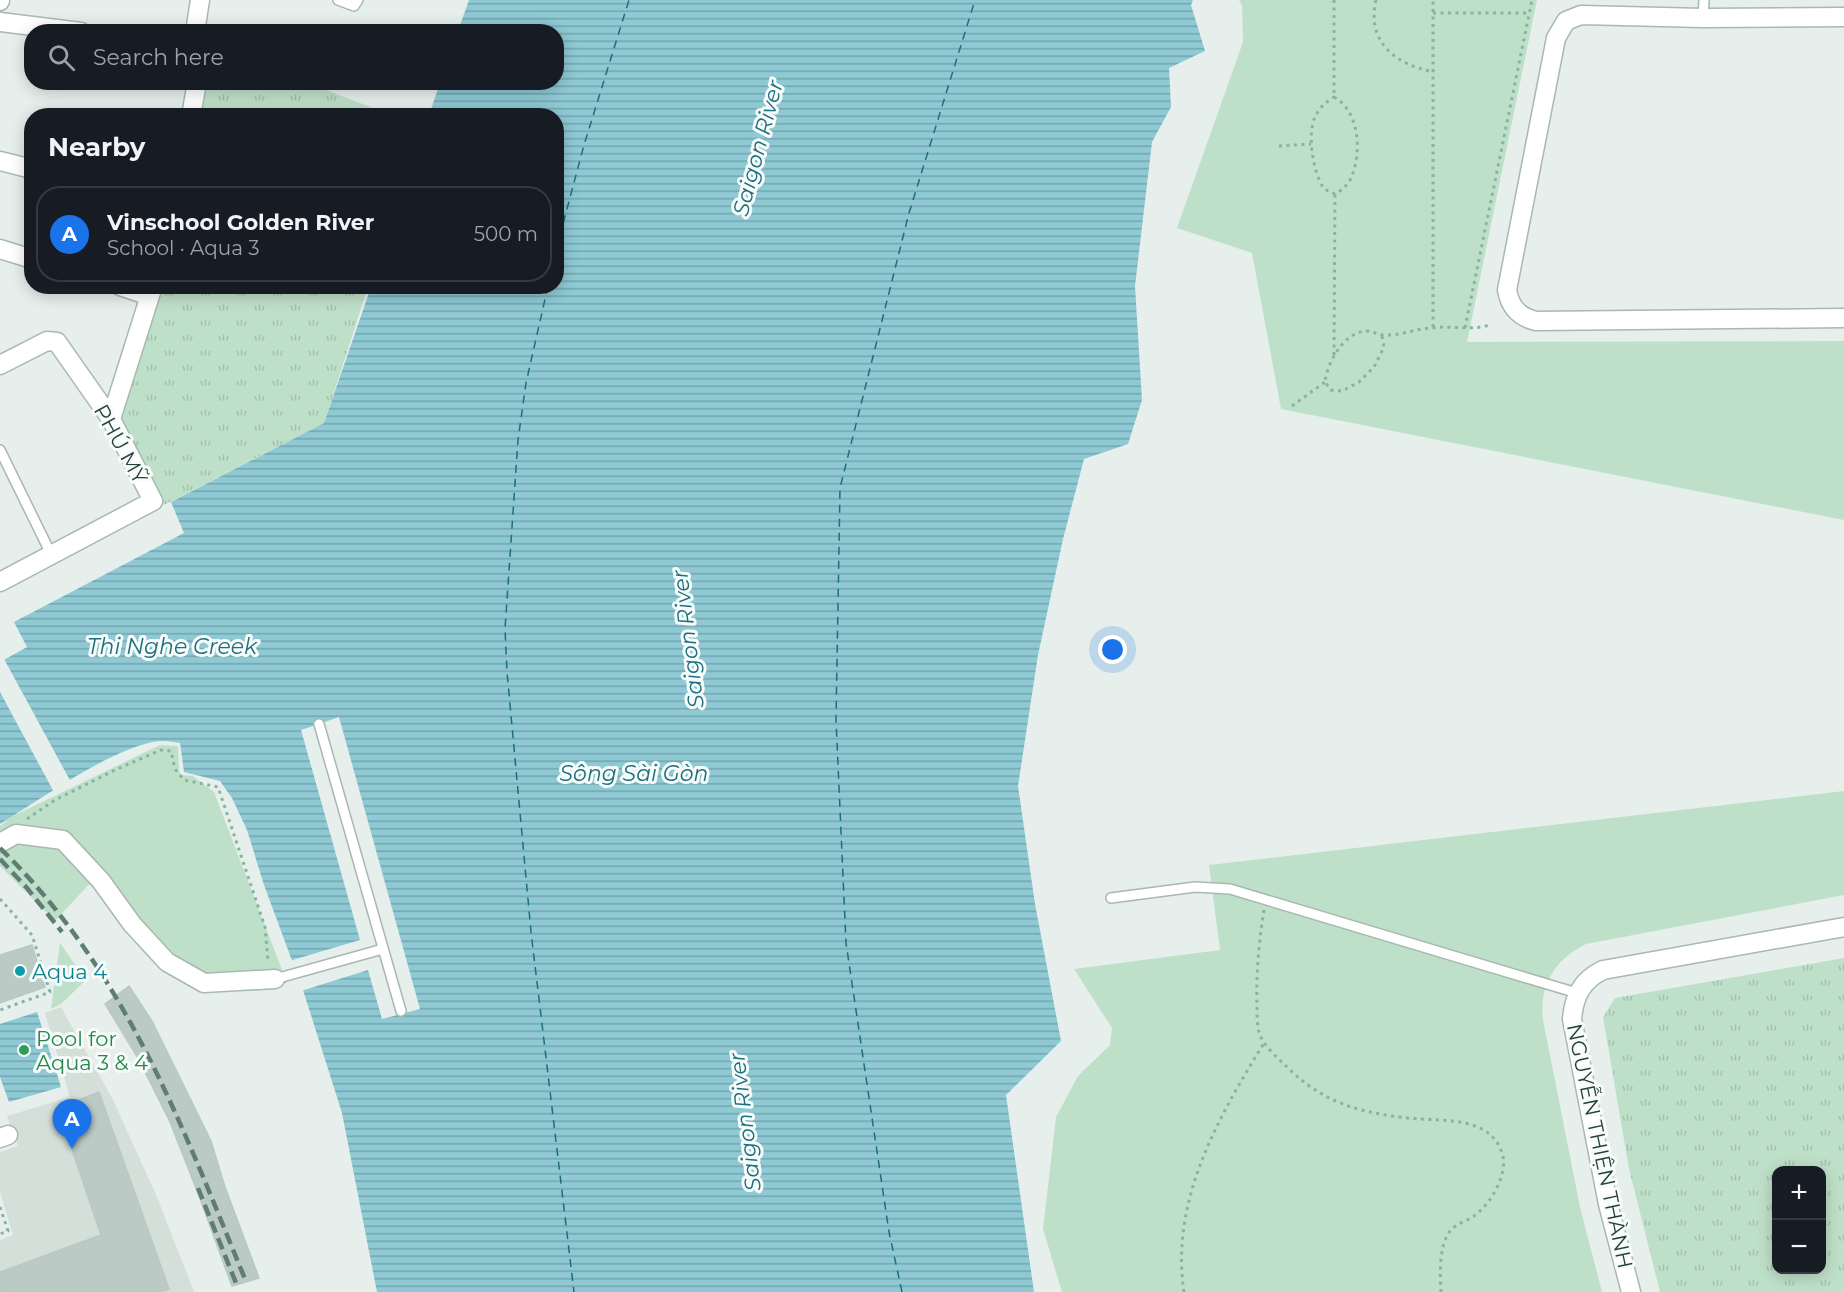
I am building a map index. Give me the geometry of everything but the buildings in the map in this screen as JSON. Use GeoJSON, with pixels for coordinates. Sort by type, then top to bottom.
{"type":"FeatureCollection","features":[{"type":"Feature","properties":{"kind":"street"},"geometry":{"type":"LineString","coordinates":[[196,24],[200,0]]}},
{"type":"Feature","properties":{"kind":"street"},"geometry":{"type":"LineString","coordinates":[[1844,17],[1703,9],[1581,15],[1571,18],[1562,26],[1556,38],[1507,281],[1508,298],[1512,306],[1522,316],[1536,321],[1844,318]]}},
{"type":"Feature","properties":{"kind":"street"},"geometry":{"type":"LineString","coordinates":[[0,22],[24,25]]}},
{"type":"Feature","properties":{"kind":"street"},"geometry":{"type":"LineString","coordinates":[[192,108],[195,90]]}},
{"type":"Feature","properties":{"kind":"street"},"geometry":{"type":"LineString","coordinates":[[0,161],[24,167]]}},
{"type":"Feature","properties":{"kind":"street"},"geometry":{"type":"LineString","coordinates":[[0,249],[24,256]]}},
{"type":"Feature","properties":{"kind":"street"},"geometry":{"type":"LineString","coordinates":[[111,419],[151,294]]}},
{"type":"Feature","properties":{"kind":"street","name":"PHÚ MỸ"},"geometry":{"type":"LineString","coordinates":[[0,364],[47,341],[57,342],[111,419],[153,501],[0,582]]}},
{"type":"Feature","properties":{"kind":"street"},"geometry":{"type":"LineString","coordinates":[[0,843],[16,834],[63,840],[101,881],[132,924],[167,962],[204,983],[275,979]]}},
{"type":"Feature","properties":{"kind":"street","name":"NGUYỄN THIỆN THÀNH"},"geometry":{"type":"LineString","coordinates":[[1631,1292],[1608,1204],[1572,1019],[1577,993],[1593,975],[1603,970],[1844,927]]}},
{"type":"Feature","properties":{"kind":"lane"},"geometry":{"type":"LineString","coordinates":[[338,0],[354,6],[358,0]]}},
{"type":"Feature","properties":{"kind":"lane"},"geometry":{"type":"LineString","coordinates":[[0,450],[51,554]]}},
{"type":"Feature","properties":{"kind":"lane"},"geometry":{"type":"LineString","coordinates":[[319,724],[401,1011]]}},
{"type":"Feature","properties":{"kind":"lane"},"geometry":{"type":"LineString","coordinates":[[1111,898],[1208,887],[1230,889],[1577,993]]}},
{"type":"Feature","properties":{"kind":"lane"},"geometry":{"type":"LineString","coordinates":[[275,979],[383,949]]}},
{"type":"Feature","properties":{"kind":"path"},"geometry":{"type":"LineString","coordinates":[[1334,0],[1335,97],[1347,107],[1352,119],[1357,150],[1351,179],[1335,194]]}},
{"type":"Feature","properties":{"kind":"path"},"geometry":{"type":"LineString","coordinates":[[1376,0],[1374,16],[1376,31],[1389,51],[1404,63],[1434,72]]}},
{"type":"Feature","properties":{"kind":"path"},"geometry":{"type":"LineString","coordinates":[[1432,327],[1433,0]]}},
{"type":"Feature","properties":{"kind":"path"},"geometry":{"type":"LineString","coordinates":[[1465,328],[1532,0]]}},
{"type":"Feature","properties":{"kind":"path"},"geometry":{"type":"LineString","coordinates":[[1433,13],[1529,13]]}},
{"type":"Feature","properties":{"kind":"path"},"geometry":{"type":"LineString","coordinates":[[1335,97],[1325,102],[1315,116],[1311,144],[1322,186],[1335,194]]}},
{"type":"Feature","properties":{"kind":"path"},"geometry":{"type":"LineString","coordinates":[[1279,146],[1311,144]]}},
{"type":"Feature","properties":{"kind":"path"},"geometry":{"type":"LineString","coordinates":[[1334,356],[1335,194]]}},
{"type":"Feature","properties":{"kind":"path"},"geometry":{"type":"LineString","coordinates":[[1382,336],[1384,347],[1374,367],[1359,382],[1342,391],[1331,390],[1325,382],[1326,371],[1334,356],[1349,338],[1358,332],[1368,330],[1382,336],[1432,327],[1477,329],[1490,325]]}},
{"type":"Feature","properties":{"kind":"path"},"geometry":{"type":"LineString","coordinates":[[1292,406],[1325,382]]}},
{"type":"Feature","properties":{"kind":"path"},"geometry":{"type":"LineString","coordinates":[[21,824],[55,800],[115,770],[161,750],[171,751],[175,769],[183,780],[218,787],[265,927],[268,961]]}},
{"type":"Feature","properties":{"kind":"path"},"geometry":{"type":"LineString","coordinates":[[0,899],[32,935],[50,992],[0,1010]]}},
{"type":"Feature","properties":{"kind":"path"},"geometry":{"type":"LineString","coordinates":[[1265,900],[1260,930],[1257,991],[1258,1028],[1264,1043],[1308,1086],[1336,1101],[1380,1114],[1463,1122],[1484,1130],[1496,1140],[1503,1155],[1502,1175],[1485,1205],[1449,1232],[1442,1255],[1441,1292]]}},
{"type":"Feature","properties":{"kind":"path"},"geometry":{"type":"LineString","coordinates":[[1184,1292],[1182,1230],[1196,1175],[1217,1128],[1264,1043]]}},
{"type":"Feature","properties":{"kind":"path"},"geometry":{"type":"LineString","coordinates":[[0,1207],[8,1231],[0,1234]]}},
{"type":"Feature","properties":{"kind":"shaded area"},"geometry":{"type":"Polygon","coordinates":[[[61,1007],[113,1100],[157,1197],[194,1292],[0,1292],[0,1240],[13,1235],[0,1192],[0,1152],[18,1146],[7,1116],[70,1097],[45,1013],[61,1007]]]}},
{"type":"Feature","properties":{"kind":"green space"},"geometry":{"type":"Polygon","coordinates":[[[1239,0],[1537,0],[1467,342],[1844,341],[1844,520],[1281,409],[1252,253],[1177,228],[1243,42],[1242,5],[1239,0]]]}},
{"type":"Feature","properties":{"kind":"green space"},"geometry":{"type":"Polygon","coordinates":[[[206,90],[326,90],[373,108],[203,108],[206,90]]]}},
{"type":"Feature","properties":{"kind":"green space"},"geometry":{"type":"Polygon","coordinates":[[[160,294],[366,294],[324,423],[164,505],[119,420],[160,294]]]}},
{"type":"Feature","properties":{"kind":"green space"},"geometry":{"type":"Polygon","coordinates":[[[160,745],[178,746],[179,771],[182,775],[193,776],[214,792],[287,983],[236,991],[223,990],[164,969],[141,947],[93,880],[55,921],[0,866],[0,826],[11,817],[160,745]]]}},
{"type":"Feature","properties":{"kind":"green space"},"geometry":{"type":"Polygon","coordinates":[[[1844,791],[1844,895],[1586,944],[1566,957],[1551,975],[1544,995],[1543,1020],[1580,1207],[1602,1292],[1062,1292],[1043,1229],[1056,1117],[1078,1076],[1110,1045],[1112,1028],[1074,969],[1220,950],[1209,865],[1844,791]]]}},
{"type":"Feature","properties":{"kind":"green space"},"geometry":{"type":"Polygon","coordinates":[[[60,943],[86,980],[61,1004],[51,1009],[60,943]]]}},
{"type":"Feature","properties":{"kind":"green space"},"geometry":{"type":"Polygon","coordinates":[[[1844,958],[1844,1292],[1660,1292],[1629,1169],[1603,1017],[1615,998],[1844,958]]]}},
{"type":"Feature","properties":{"kind":"water","name":"Sông Sài Gòn"},"geometry":{"type":"Polygon","coordinates":[[[469,0],[1193,0],[1191,5],[1205,51],[1169,68],[1171,107],[1152,142],[1135,286],[1142,400],[1128,444],[1084,459],[1063,539],[1038,655],[1018,786],[1035,904],[1061,1041],[1006,1095],[1034,1292],[377,1292],[342,1113],[304,993],[264,885],[247,830],[232,798],[220,781],[184,772],[180,743],[152,742],[94,766],[0,824],[0,662],[27,647],[14,622],[184,533],[171,502],[324,423],[369,294],[564,294],[564,108],[431,108],[438,90],[564,90],[564,24],[460,24],[469,0]]]}},
{"type":"Feature","properties":{"kind":"water","name":"Pool for Aqua 3 & 4"},"geometry":{"type":"Polygon","coordinates":[[[37,1012],[61,1087],[9,1102],[0,1077],[0,1024],[37,1012]]]}},
{"type":"Feature","properties":{"kind":"pier"},"geometry":{"type":"Polygon","coordinates":[[[3,657],[72,784],[55,794],[0,692],[0,658],[3,657]]]}},
{"type":"Feature","properties":{"kind":"pier"},"geometry":{"type":"Polygon","coordinates":[[[339,717],[420,1009],[382,1019],[368,970],[301,991],[289,961],[360,940],[301,730],[339,717]]]}},
{"type":"Feature","properties":{"kind":"ferry route"},"geometry":{"type":"LineString","coordinates":[[564,220],[584,145],[629,0]]}},
{"type":"Feature","properties":{"kind":"ferry route"},"geometry":{"type":"LineString","coordinates":[[902,1292],[889,1232],[846,943],[836,720],[840,488],[909,213],[975,0]]}},
{"type":"Feature","properties":{"kind":"ferry route"},"geometry":{"type":"LineString","coordinates":[[546,294],[526,383],[518,440],[505,629],[531,932],[574,1292]]}},
{"type":"Feature","properties":{"kind":"railway"},"geometry":{"type":"LineString","coordinates":[[0,848],[44,895],[82,945],[115,996],[172,1105],[245,1279]]}},
{"type":"Feature","properties":{"kind":"railway"},"geometry":{"type":"LineString","coordinates":[[0,859],[27,888],[62,932]]}},
{"type":"Feature","properties":{"kind":"railway"},"geometry":{"type":"LineString","coordinates":[[198,1188],[236,1283]]}},
{"type":"Feature","properties":{"kind":"place","name":"Aqua 4"},"geometry":{"type":"Point","coordinates":[20,971]}},
{"type":"Feature","properties":{"kind":"place","name":"Pool for Aqua 3 & 4"},"geometry":{"type":"Point","coordinates":[24,1050]}},
{"type":"Feature","properties":{"kind":"place","name":"Vinschool Golden River"},"geometry":{"type":"Point","coordinates":[72,1149]}},
{"type":"Feature","properties":{"kind":"water label","name":"Saigon River"},"geometry":{"type":"Point","coordinates":[758,148]}},
{"type":"Feature","properties":{"kind":"water label","name":"Saigon River"},"geometry":{"type":"Point","coordinates":[688,639]}},
{"type":"Feature","properties":{"kind":"water label","name":"Thi Nghe Creek"},"geometry":{"type":"Point","coordinates":[172,646]}},
{"type":"Feature","properties":{"kind":"water label","name":"Saigon River"},"geometry":{"type":"Point","coordinates":[745,1122]}}]}
